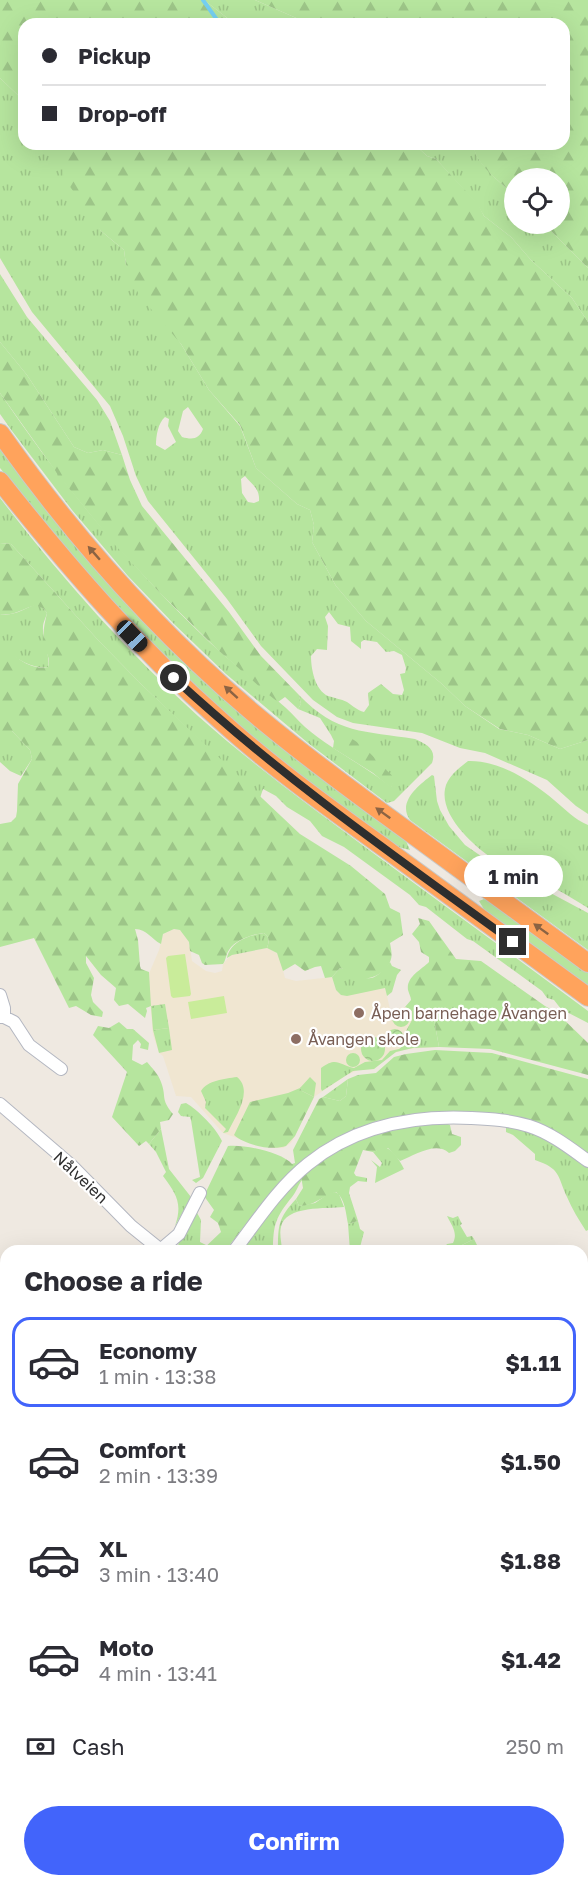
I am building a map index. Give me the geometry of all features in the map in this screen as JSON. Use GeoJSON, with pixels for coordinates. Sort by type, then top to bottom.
{"type":"FeatureCollection","features":[{"type":"Feature","properties":{"kind":"highway"},"geometry":{"type":"LineString","coordinates":[[0,433],[73,529],[135,599],[190,655],[242,703],[332,776],[588,963]]}},
{"type":"Feature","properties":{"kind":"highway"},"geometry":{"type":"LineString","coordinates":[[0,481],[57,554],[105,609],[221,722],[325,805],[588,998]]}},
{"type":"Feature","properties":{"kind":"street"},"geometry":{"type":"LineString","coordinates":[[0,995],[4,1008],[2,1017],[14,1022],[29,1045],[61,1070]]}},
{"type":"Feature","properties":{"kind":"street","name":"Nålveien"},"geometry":{"type":"LineString","coordinates":[[0,1104],[70,1166],[153,1245]]}},
{"type":"Feature","properties":{"kind":"street"},"geometry":{"type":"LineString","coordinates":[[239,1245],[282,1189],[306,1166],[345,1140],[388,1124],[420,1118],[447,1117],[518,1123],[548,1135],[588,1161]]}},
{"type":"Feature","properties":{"kind":"street"},"geometry":{"type":"LineString","coordinates":[[167,1245],[179,1234],[200,1192]]}},
{"type":"Feature","properties":{"kind":"shaded area","name":"Åvangen skole"},"geometry":{"type":"Polygon","coordinates":[[[174,929],[185,934],[189,942],[192,961],[206,971],[215,973],[222,971],[223,964],[231,955],[267,948],[277,953],[280,958],[285,978],[296,981],[332,977],[336,990],[341,995],[385,988],[391,1013],[395,1009],[405,1007],[412,1011],[439,1047],[406,1049],[392,1054],[374,1069],[358,1070],[345,1076],[314,1097],[291,1143],[283,1148],[248,1142],[223,1133],[191,1097],[176,1096],[163,1056],[159,1053],[153,1035],[148,976],[163,934],[174,929]]]}},
{"type":"Feature","properties":{"kind":"green space"},"geometry":{"type":"Polygon","coordinates":[[[0,0],[204,0],[227,18],[18,18],[18,95],[0,78],[0,0]]]}},
{"type":"Feature","properties":{"kind":"green space"},"geometry":{"type":"Polygon","coordinates":[[[204,0],[255,0],[296,18],[227,18],[204,0]]]}},
{"type":"Feature","properties":{"kind":"green space"},"geometry":{"type":"Polygon","coordinates":[[[255,0],[588,0],[588,268],[554,234],[570,234],[570,168],[504,168],[504,186],[483,165],[475,150],[570,150],[570,18],[296,18],[255,0]]]}},
{"type":"Feature","properties":{"kind":"green space"},"geometry":{"type":"Polygon","coordinates":[[[0,78],[18,95],[18,150],[62,150],[101,231],[124,250],[126,265],[181,344],[209,390],[240,426],[256,468],[297,504],[310,510],[314,525],[312,542],[336,586],[366,621],[465,706],[499,729],[528,735],[560,749],[588,740],[588,814],[547,780],[485,753],[460,748],[422,733],[353,723],[337,717],[313,700],[261,646],[227,599],[148,501],[136,476],[110,406],[32,312],[0,258],[0,78]],[[188,407],[183,411],[178,431],[182,437],[197,437],[203,429],[188,407]],[[165,417],[158,430],[156,445],[165,450],[176,442],[168,426],[169,419],[165,417]],[[245,476],[241,479],[242,493],[248,502],[259,501],[255,487],[245,476]],[[329,612],[325,617],[328,626],[327,650],[317,649],[311,656],[315,679],[320,689],[328,696],[347,702],[364,712],[369,705],[368,693],[381,684],[393,694],[402,695],[404,690],[400,674],[405,673],[406,668],[402,655],[394,651],[386,652],[377,642],[364,640],[361,642],[361,649],[351,641],[350,627],[338,624],[329,612]]]}},
{"type":"Feature","properties":{"kind":"green space"},"geometry":{"type":"Polygon","coordinates":[[[61,150],[420,150],[427,156],[436,159],[478,204],[484,216],[504,232],[504,234],[511,237],[531,260],[572,298],[588,322],[588,740],[560,749],[528,735],[500,729],[465,706],[366,621],[336,586],[312,542],[314,525],[310,510],[297,504],[256,468],[240,425],[209,390],[181,344],[139,295],[126,265],[124,250],[101,231],[64,178],[61,150]]]}},
{"type":"Feature","properties":{"kind":"green space"},"geometry":{"type":"Polygon","coordinates":[[[420,150],[475,150],[483,165],[504,186],[504,232],[484,216],[477,204],[436,159],[427,156],[420,150]]]}},
{"type":"Feature","properties":{"kind":"green space"},"geometry":{"type":"Polygon","coordinates":[[[507,234],[554,234],[588,268],[588,322],[572,298],[531,260],[507,234]]]}},
{"type":"Feature","properties":{"kind":"green space"},"geometry":{"type":"Polygon","coordinates":[[[0,274],[27,317],[97,400],[110,421],[122,455],[103,450],[88,453],[74,447],[27,375],[0,342],[0,274]]]}},
{"type":"Feature","properties":{"kind":"green space"},"geometry":{"type":"Polygon","coordinates":[[[0,342],[27,375],[74,447],[88,453],[103,450],[122,455],[142,506],[229,612],[261,656],[299,695],[301,704],[298,709],[285,697],[278,702],[218,650],[115,545],[59,476],[0,393],[0,342]]]}},
{"type":"Feature","properties":{"kind":"green space"},"geometry":{"type":"Polygon","coordinates":[[[0,393],[68,487],[143,575],[208,640],[305,727],[391,787],[394,778],[365,751],[348,739],[331,735],[320,718],[298,709],[301,704],[299,695],[313,708],[339,724],[366,732],[415,739],[427,745],[433,754],[432,763],[394,801],[387,803],[308,743],[226,674],[128,576],[72,510],[0,414],[0,393]]]}},
{"type":"Feature","properties":{"kind":"green space"},"geometry":{"type":"Polygon","coordinates":[[[0,446],[80,549],[406,841],[410,850],[394,846],[314,788],[231,720],[115,608],[0,468],[0,446]]]}},
{"type":"Feature","properties":{"kind":"green space"},"geometry":{"type":"Polygon","coordinates":[[[0,498],[94,612],[198,716],[301,799],[588,1011],[588,1023],[561,1009],[542,991],[467,939],[426,907],[419,905],[410,895],[344,847],[322,836],[310,821],[287,807],[276,796],[263,789],[260,798],[141,684],[11,544],[0,543],[0,498]]]}},
{"type":"Feature","properties":{"kind":"green space"},"geometry":{"type":"Polygon","coordinates":[[[0,543],[11,544],[141,684],[300,834],[351,866],[385,894],[390,908],[400,913],[403,935],[390,943],[391,960],[382,972],[370,978],[362,978],[340,968],[332,977],[325,978],[321,966],[305,971],[295,964],[283,971],[277,953],[267,948],[268,940],[264,933],[235,943],[223,964],[205,965],[199,955],[190,951],[189,942],[180,930],[174,929],[163,934],[161,944],[146,932],[135,929],[140,966],[141,969],[149,972],[151,1006],[146,1008],[145,1018],[128,1004],[119,1006],[114,1000],[116,988],[101,975],[86,956],[86,963],[94,978],[91,995],[93,1002],[103,1012],[102,1017],[91,1015],[76,1006],[69,1008],[34,938],[0,947],[0,824],[11,822],[16,817],[18,784],[32,759],[30,750],[12,731],[1,731],[0,734],[0,638],[14,655],[26,664],[41,668],[48,667],[49,662],[44,638],[47,613],[44,609],[36,605],[14,613],[0,614],[0,543]]]}},
{"type":"Feature","properties":{"kind":"green space"},"geometry":{"type":"Polygon","coordinates":[[[36,604],[47,613],[43,623],[43,632],[48,667],[27,664],[20,660],[8,651],[0,639],[0,614],[14,613],[36,604]]]}},
{"type":"Feature","properties":{"kind":"green space"},"geometry":{"type":"Polygon","coordinates":[[[0,731],[12,731],[30,750],[32,759],[21,776],[10,771],[0,762],[0,731]]]}},
{"type":"Feature","properties":{"kind":"green space"},"geometry":{"type":"Polygon","coordinates":[[[331,735],[347,736],[362,746],[395,778],[391,788],[373,773],[333,748],[334,741],[331,735]]]}},
{"type":"Feature","properties":{"kind":"green space"},"geometry":{"type":"Polygon","coordinates":[[[468,761],[491,764],[514,773],[588,825],[588,908],[548,885],[493,859],[460,829],[448,810],[445,789],[451,777],[468,761]]]}},
{"type":"Feature","properties":{"kind":"green space"},"geometry":{"type":"Polygon","coordinates":[[[432,775],[440,810],[449,826],[465,845],[494,865],[588,913],[588,950],[410,820],[406,807],[408,800],[411,794],[432,775]]]}},
{"type":"Feature","properties":{"kind":"green space"},"geometry":{"type":"Polygon","coordinates":[[[484,899],[506,912],[588,972],[588,988],[488,916],[479,901],[484,899]]]}},
{"type":"Feature","properties":{"kind":"green space"},"geometry":{"type":"Polygon","coordinates":[[[418,918],[429,921],[456,959],[481,961],[556,1012],[588,1043],[588,1075],[490,1049],[439,1047],[432,1008],[412,1011],[405,1007],[411,1000],[408,990],[409,981],[429,962],[429,957],[421,952],[419,942],[412,934],[420,924],[418,918]]]}},
{"type":"Feature","properties":{"kind":"green space"},"geometry":{"type":"Polygon","coordinates":[[[264,933],[268,940],[267,948],[227,958],[232,948],[241,940],[264,933]]]}},
{"type":"Feature","properties":{"kind":"green space"},"geometry":{"type":"Polygon","coordinates":[[[185,954],[191,994],[173,998],[166,958],[185,954]]]}},
{"type":"Feature","properties":{"kind":"green space"},"geometry":{"type":"Polygon","coordinates":[[[390,962],[392,966],[401,970],[397,975],[392,992],[387,996],[385,988],[347,996],[341,995],[336,990],[332,977],[340,968],[370,978],[376,976],[390,962]]]}},
{"type":"Feature","properties":{"kind":"green space"},"geometry":{"type":"Polygon","coordinates":[[[224,996],[227,1013],[191,1019],[188,1002],[224,996]]]}},
{"type":"Feature","properties":{"kind":"green space"},"geometry":{"type":"Polygon","coordinates":[[[165,1004],[169,1028],[153,1030],[151,1006],[165,1004]]]}},
{"type":"Feature","properties":{"kind":"green space"},"geometry":{"type":"Polygon","coordinates":[[[432,1008],[439,1047],[413,1048],[396,1052],[374,1069],[353,1071],[322,1091],[321,1068],[326,1064],[338,1062],[354,1068],[365,1062],[382,1060],[390,1051],[399,1049],[405,1044],[405,1033],[412,1020],[412,1011],[432,1008]]]}},
{"type":"Feature","properties":{"kind":"green space"},"geometry":{"type":"Polygon","coordinates":[[[401,1009],[407,1012],[410,1018],[407,1024],[401,1027],[395,1024],[392,1018],[395,1012],[401,1009]]]}},
{"type":"Feature","properties":{"kind":"green space"},"geometry":{"type":"Polygon","coordinates":[[[119,1022],[127,1029],[133,1029],[149,1043],[148,1050],[140,1048],[141,1044],[138,1040],[133,1045],[132,1060],[142,1065],[147,1062],[159,1077],[166,1104],[173,1114],[169,1120],[160,1122],[161,1129],[149,1144],[146,1141],[139,1146],[112,1117],[127,1072],[93,1035],[98,1026],[109,1028],[119,1022]]]}},
{"type":"Feature","properties":{"kind":"green space"},"geometry":{"type":"Polygon","coordinates":[[[169,1028],[172,1050],[159,1053],[153,1030],[169,1028]]]}},
{"type":"Feature","properties":{"kind":"green space"},"geometry":{"type":"Polygon","coordinates":[[[395,1029],[401,1032],[404,1038],[401,1044],[395,1047],[389,1044],[386,1038],[389,1032],[395,1029]]]}},
{"type":"Feature","properties":{"kind":"green space"},"geometry":{"type":"Polygon","coordinates":[[[373,1037],[382,1040],[385,1049],[382,1058],[373,1061],[364,1058],[361,1049],[364,1040],[373,1037]]]}},
{"type":"Feature","properties":{"kind":"green space"},"geometry":{"type":"Polygon","coordinates":[[[435,1050],[492,1053],[588,1079],[588,1155],[566,1140],[453,1112],[414,1114],[377,1121],[330,1141],[306,1158],[268,1196],[230,1245],[207,1245],[221,1232],[218,1223],[210,1217],[214,1210],[204,1196],[228,1146],[262,1150],[280,1156],[292,1164],[295,1163],[293,1150],[319,1099],[323,1097],[340,1101],[346,1096],[348,1079],[358,1075],[376,1073],[394,1057],[435,1050]]]}},
{"type":"Feature","properties":{"kind":"green space"},"geometry":{"type":"Polygon","coordinates":[[[350,1053],[356,1053],[360,1060],[356,1067],[350,1067],[346,1063],[346,1057],[350,1053]]]}},
{"type":"Feature","properties":{"kind":"green space"},"geometry":{"type":"Polygon","coordinates":[[[237,1077],[244,1089],[242,1104],[228,1132],[223,1133],[226,1129],[205,1108],[206,1102],[201,1091],[212,1082],[237,1077]]]}},
{"type":"Feature","properties":{"kind":"green space"},"geometry":{"type":"Polygon","coordinates":[[[310,1077],[316,1083],[314,1097],[300,1088],[310,1077]]]}},
{"type":"Feature","properties":{"kind":"green space"},"geometry":{"type":"Polygon","coordinates":[[[348,1079],[346,1096],[340,1101],[323,1097],[348,1079]]]}},
{"type":"Feature","properties":{"kind":"green space"},"geometry":{"type":"Polygon","coordinates":[[[300,1088],[314,1097],[295,1136],[286,1146],[274,1148],[259,1146],[245,1142],[234,1135],[250,1102],[300,1088]]]}},
{"type":"Feature","properties":{"kind":"green space"},"geometry":{"type":"Polygon","coordinates":[[[186,1103],[206,1120],[222,1141],[203,1178],[196,1183],[192,1180],[200,1177],[191,1120],[190,1117],[181,1116],[178,1112],[181,1104],[186,1103]]]}},
{"type":"Feature","properties":{"kind":"green space"},"geometry":{"type":"Polygon","coordinates":[[[442,1121],[450,1125],[452,1134],[461,1137],[461,1145],[455,1151],[449,1153],[438,1148],[432,1149],[400,1161],[388,1148],[373,1152],[363,1150],[354,1173],[356,1176],[367,1178],[367,1182],[358,1181],[350,1187],[349,1193],[358,1221],[348,1224],[343,1202],[336,1192],[299,1206],[296,1199],[303,1188],[301,1176],[328,1154],[383,1130],[442,1121]]]}},
{"type":"Feature","properties":{"kind":"green space"},"geometry":{"type":"Polygon","coordinates":[[[516,1127],[544,1137],[588,1166],[588,1230],[586,1231],[576,1214],[554,1170],[535,1160],[535,1154],[513,1135],[506,1132],[506,1128],[516,1127]]]}},
{"type":"Feature","properties":{"kind":"green space"},"geometry":{"type":"Polygon","coordinates":[[[161,1129],[169,1169],[191,1197],[175,1226],[178,1211],[177,1199],[163,1176],[166,1172],[156,1152],[149,1144],[161,1129]]]}},
{"type":"Feature","properties":{"kind":"green space"},"geometry":{"type":"Polygon","coordinates":[[[384,1147],[393,1153],[404,1169],[375,1183],[377,1167],[371,1160],[380,1167],[382,1163],[373,1152],[384,1147]]]}},
{"type":"Feature","properties":{"kind":"green space"},"geometry":{"type":"Polygon","coordinates":[[[301,1176],[302,1180],[294,1195],[276,1221],[273,1245],[245,1245],[275,1205],[301,1176]]]}},
{"type":"Feature","properties":{"kind":"green space"},"geometry":{"type":"Polygon","coordinates":[[[335,1192],[339,1194],[344,1207],[308,1210],[290,1215],[281,1227],[281,1245],[278,1245],[278,1235],[282,1217],[296,1199],[299,1206],[315,1203],[335,1192]]]}},
{"type":"Feature","properties":{"kind":"green space"},"geometry":{"type":"Polygon","coordinates":[[[196,1211],[201,1220],[200,1242],[206,1245],[178,1245],[196,1211]]]}},
{"type":"Feature","properties":{"kind":"green space"},"geometry":{"type":"Polygon","coordinates":[[[447,1216],[453,1218],[458,1216],[467,1237],[472,1236],[474,1239],[462,1245],[446,1245],[453,1243],[454,1230],[447,1216]]]}},
{"type":"Feature","properties":{"kind":"green space"},"geometry":{"type":"Polygon","coordinates":[[[358,1221],[360,1229],[364,1232],[361,1245],[350,1245],[348,1224],[358,1221]]]}},
{"type":"Feature","properties":{"kind":"green space"},"geometry":{"type":"Polygon","coordinates":[[[474,1239],[477,1245],[462,1245],[474,1239]]]}},
{"type":"Feature","properties":{"kind":"waterway"},"geometry":{"type":"LineString","coordinates":[[203,0],[216,18]]}},
{"type":"Feature","properties":{"kind":"place","name":"Åpen barnehage Åvangen"},"geometry":{"type":"Point","coordinates":[359,1013]}},
{"type":"Feature","properties":{"kind":"place","name":"Åvangen skole"},"geometry":{"type":"Point","coordinates":[296,1039]}},
{"type":"Feature","properties":{"kind":"route"},"geometry":{"type":"LineString","coordinates":[[174,678],[221,722],[267,760],[513,942]]}}]}
